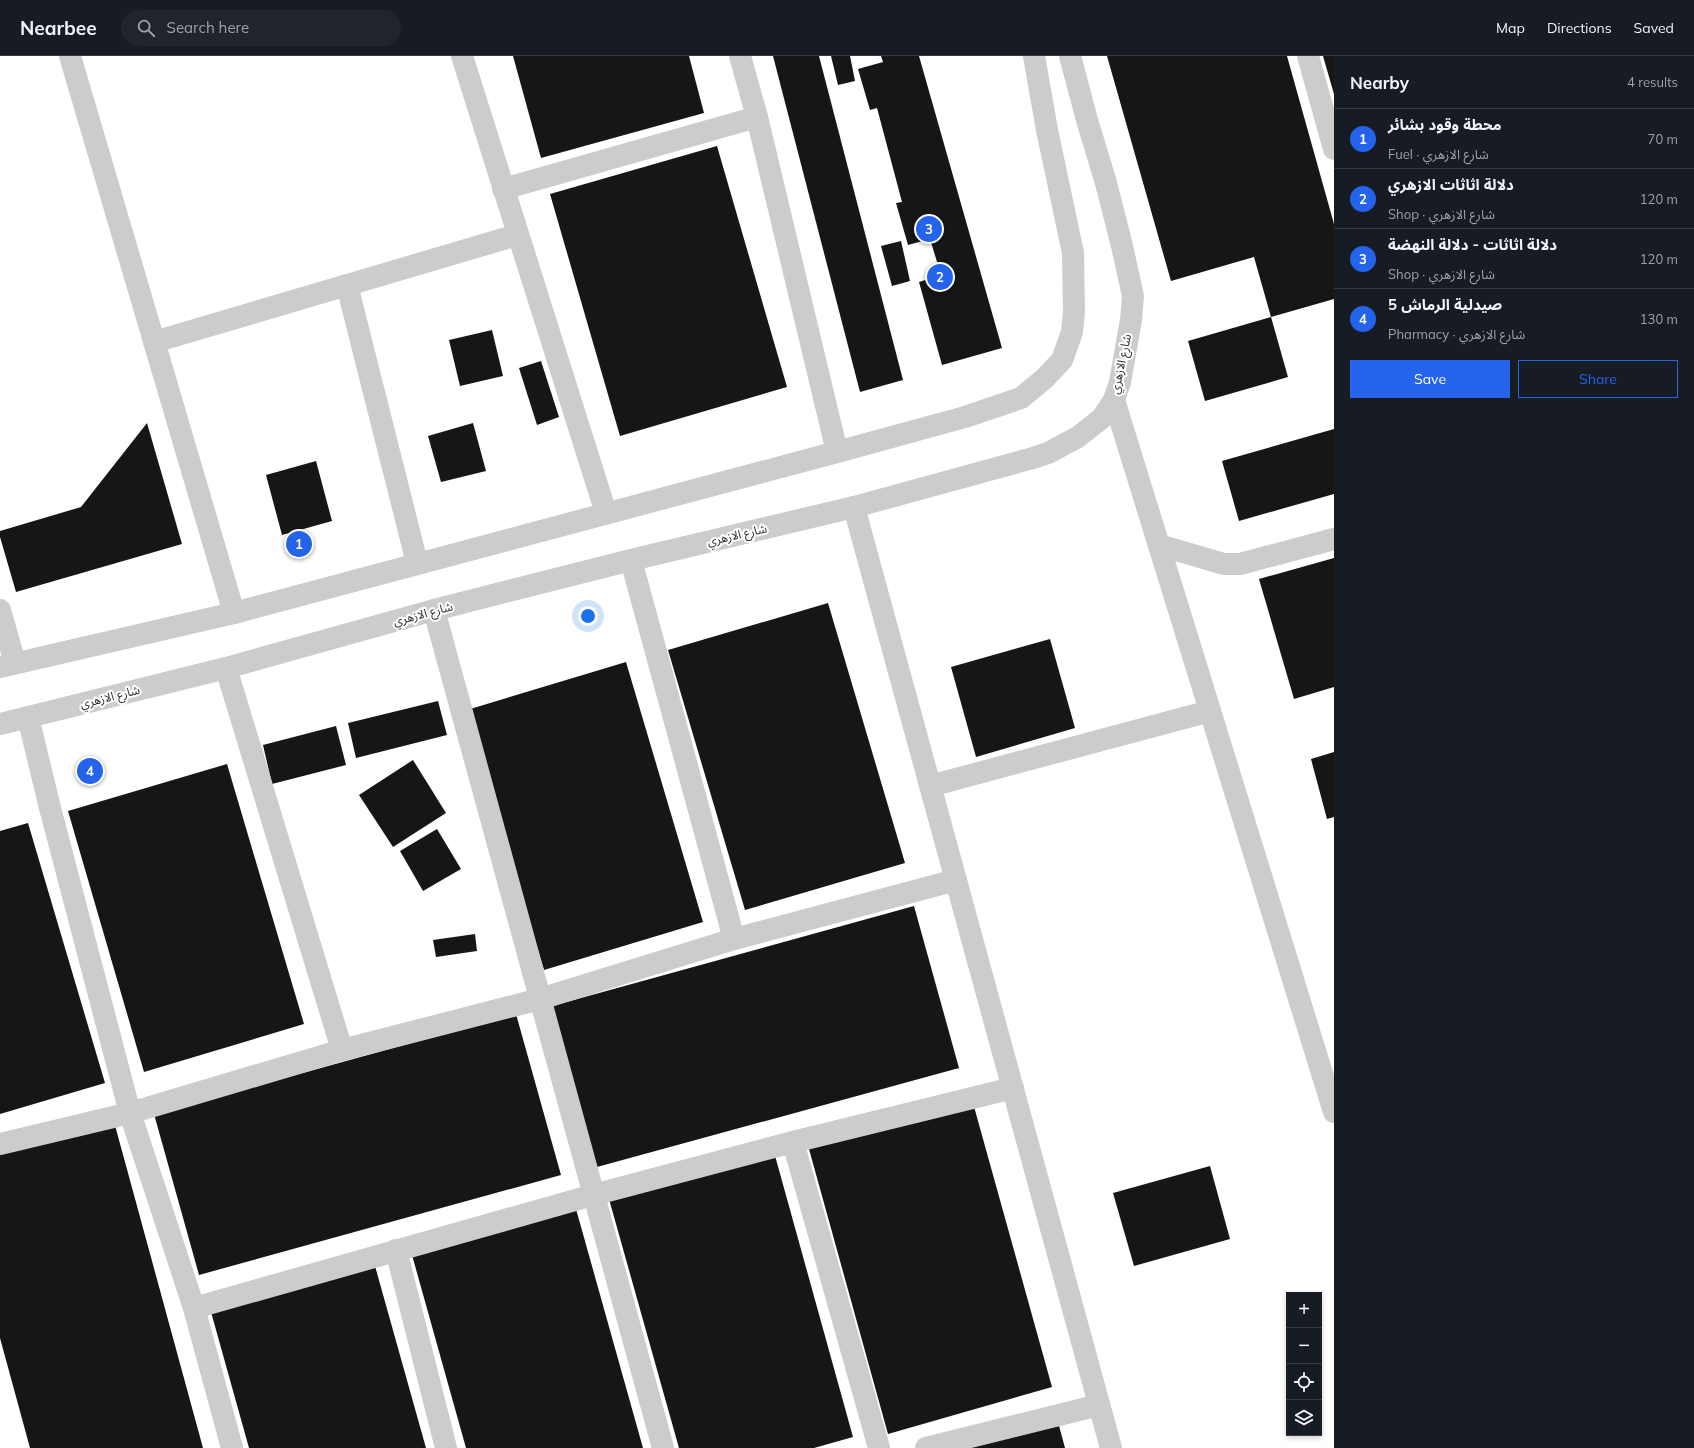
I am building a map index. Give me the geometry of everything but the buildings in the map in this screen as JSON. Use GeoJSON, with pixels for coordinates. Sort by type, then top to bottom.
{"type":"FeatureCollection","features":[{"type":"Feature","properties":{"kind":"street"},"geometry":{"type":"LineString","coordinates":[[70,56],[234,613]]}},
{"type":"Feature","properties":{"kind":"street"},"geometry":{"type":"LineString","coordinates":[[462,56],[517,235],[606,513]]}},
{"type":"Feature","properties":{"kind":"street"},"geometry":{"type":"LineString","coordinates":[[740,56],[757,117],[837,452]]}},
{"type":"Feature","properties":{"kind":"street"},"geometry":{"type":"LineString","coordinates":[[0,610],[8,665],[234,613],[837,452],[965,417],[1021,398],[1062,360],[1072,332],[1074,319],[1073,253],[1047,130],[1034,56]]}},
{"type":"Feature","properties":{"kind":"street","name":"شارع الازهري"},"geometry":{"type":"LineString","coordinates":[[0,724],[226,668],[434,610],[631,560],[854,507],[1048,453],[1078,437],[1102,418],[1114,400],[1120,382],[1131,320],[1132,296],[1106,183],[1070,56]]}},
{"type":"Feature","properties":{"kind":"street"},"geometry":{"type":"LineString","coordinates":[[1308,56],[1334,149]]}},
{"type":"Feature","properties":{"kind":"street"},"geometry":{"type":"LineString","coordinates":[[503,189],[757,117]]}},
{"type":"Feature","properties":{"kind":"street"},"geometry":{"type":"LineString","coordinates":[[154,342],[517,235]]}},
{"type":"Feature","properties":{"kind":"street"},"geometry":{"type":"LineString","coordinates":[[347,285],[417,563]]}},
{"type":"Feature","properties":{"kind":"street"},"geometry":{"type":"LineString","coordinates":[[1114,400],[1333,1105]]}},
{"type":"Feature","properties":{"kind":"street"},"geometry":{"type":"LineString","coordinates":[[854,507],[1111,1448]]}},
{"type":"Feature","properties":{"kind":"street"},"geometry":{"type":"LineString","coordinates":[[1159,545],[1224,564],[1234,564],[1296,550],[1334,539]]}},
{"type":"Feature","properties":{"kind":"street"},"geometry":{"type":"LineString","coordinates":[[631,560],[734,939]]}},
{"type":"Feature","properties":{"kind":"street"},"geometry":{"type":"LineString","coordinates":[[434,610],[663,1448]]}},
{"type":"Feature","properties":{"kind":"street"},"geometry":{"type":"LineString","coordinates":[[226,668],[342,1050]]}},
{"type":"Feature","properties":{"kind":"street"},"geometry":{"type":"LineString","coordinates":[[930,786],[1210,711]]}},
{"type":"Feature","properties":{"kind":"street"},"geometry":{"type":"LineString","coordinates":[[28,717],[50,808],[130,1112],[194,1308],[232,1448]]}},
{"type":"Feature","properties":{"kind":"street"},"geometry":{"type":"LineString","coordinates":[[0,1144],[130,1112],[342,1050],[540,999],[734,939],[956,880]]}},
{"type":"Feature","properties":{"kind":"street"},"geometry":{"type":"LineString","coordinates":[[194,1308],[593,1195],[793,1142],[1013,1088]]}},
{"type":"Feature","properties":{"kind":"street"},"geometry":{"type":"LineString","coordinates":[[793,1142],[879,1448]]}},
{"type":"Feature","properties":{"kind":"street"},"geometry":{"type":"LineString","coordinates":[[396,1250],[446,1448]]}},
{"type":"Feature","properties":{"kind":"street"},"geometry":{"type":"LineString","coordinates":[[926,1448],[1099,1405]]}},
{"type":"Feature","properties":{"kind":"place","name":"دلالة اثاثات - دلالة النهضة"},"geometry":{"type":"Point","coordinates":[929,229]}},
{"type":"Feature","properties":{"kind":"place","name":"دلالة اثاثات الازهري"},"geometry":{"type":"Point","coordinates":[940,277]}},
{"type":"Feature","properties":{"kind":"place","name":"محطة وقود بشائر"},"geometry":{"type":"Point","coordinates":[299,544]}},
{"type":"Feature","properties":{"kind":"place","name":"صيدلية الرماش 5"},"geometry":{"type":"Point","coordinates":[90,771]}}]}
